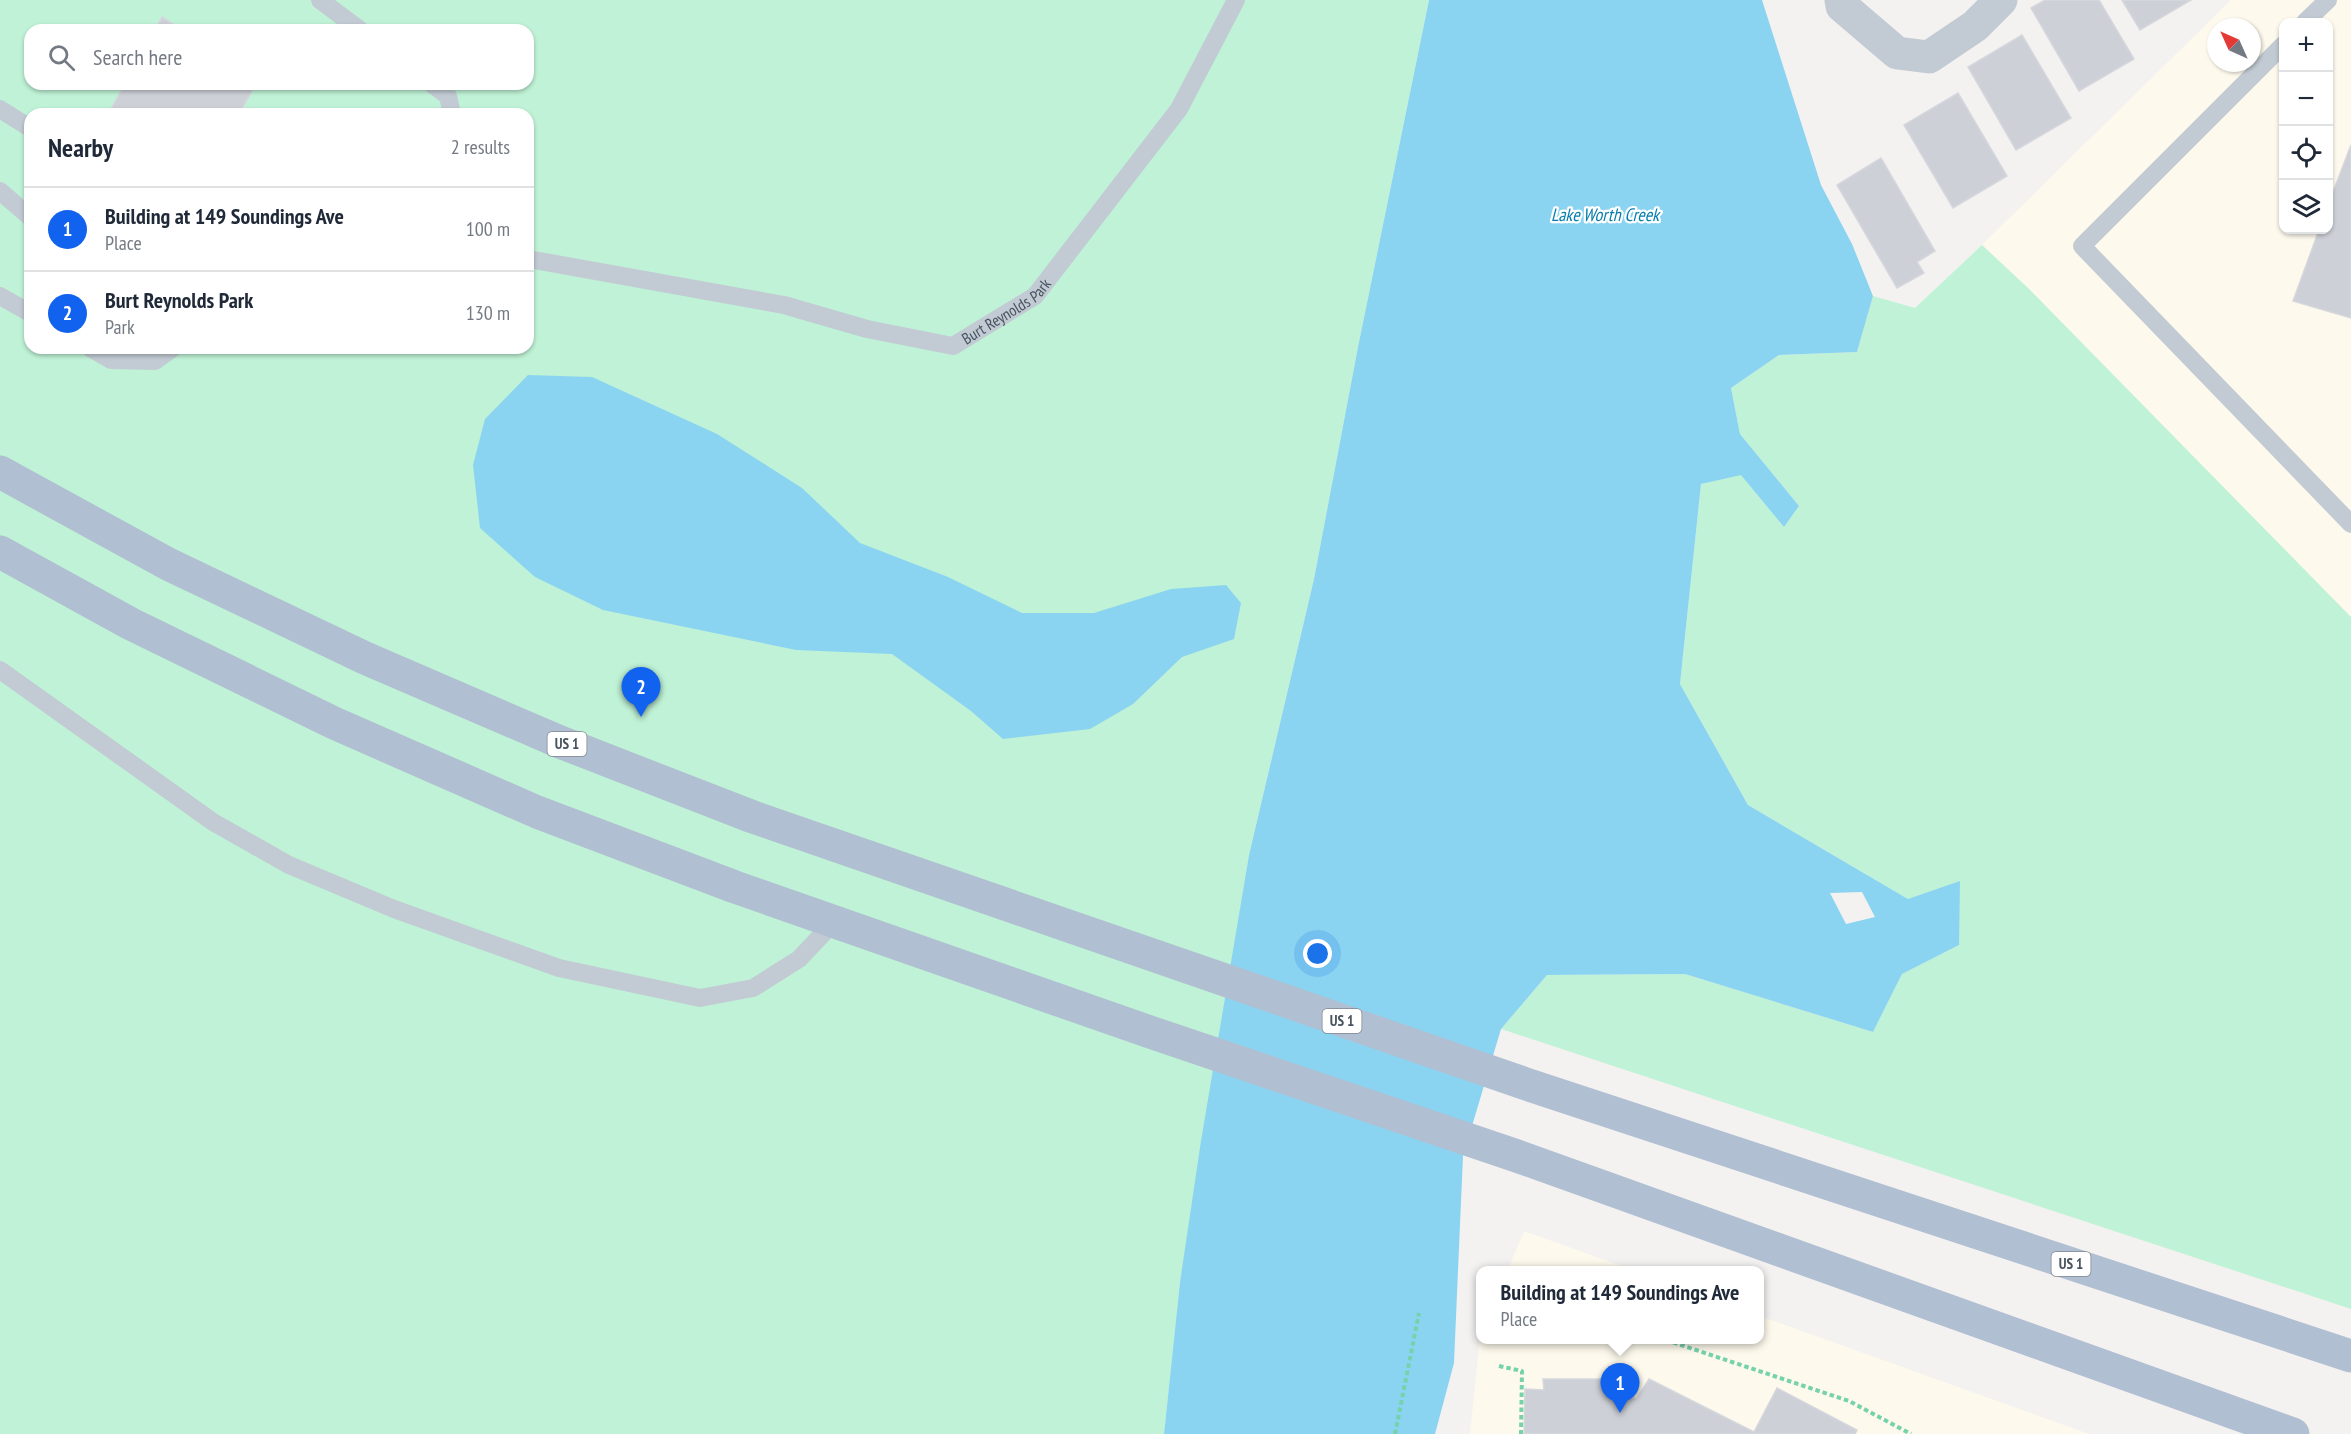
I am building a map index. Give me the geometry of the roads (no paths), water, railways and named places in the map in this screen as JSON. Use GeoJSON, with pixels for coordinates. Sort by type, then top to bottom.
{"type":"FeatureCollection","features":[{"type":"Feature","properties":{"kind":"main road","name":"US 1"},"geometry":{"type":"LineString","coordinates":[[0,472],[168,564],[365,658],[560,742],[753,817],[1526,1084],[2351,1356]]}},
{"type":"Feature","properties":{"kind":"main road"},"geometry":{"type":"LineString","coordinates":[[0,552],[131,624],[366,737],[537,812],[834,922],[1514,1155],[2293,1434]]}},
{"type":"Feature","properties":{"kind":"street"},"geometry":{"type":"LineString","coordinates":[[1841,0],[1842,6],[1898,53],[1929,57],[1976,26],[2001,0]]}},
{"type":"Feature","properties":{"kind":"lane"},"geometry":{"type":"LineString","coordinates":[[320,0],[352,24]]}},
{"type":"Feature","properties":{"kind":"lane","name":"Burt Reynolds Park"},"geometry":{"type":"LineString","coordinates":[[534,260],[784,305],[867,329],[953,346],[1035,296],[1179,109],[1236,0]]}},
{"type":"Feature","properties":{"kind":"lane"},"geometry":{"type":"LineString","coordinates":[[2309,18],[2328,0]]}},
{"type":"Feature","properties":{"kind":"lane"},"geometry":{"type":"LineString","coordinates":[[2279,48],[2082,246],[2351,524]]}},
{"type":"Feature","properties":{"kind":"lane"},"geometry":{"type":"LineString","coordinates":[[440,90],[448,96],[451,108]]}},
{"type":"Feature","properties":{"kind":"lane"},"geometry":{"type":"LineString","coordinates":[[0,109],[24,124]]}},
{"type":"Feature","properties":{"kind":"lane"},"geometry":{"type":"LineString","coordinates":[[0,191],[24,212]]}},
{"type":"Feature","properties":{"kind":"lane"},"geometry":{"type":"LineString","coordinates":[[0,296],[24,310]]}},
{"type":"Feature","properties":{"kind":"lane"},"geometry":{"type":"LineString","coordinates":[[100,354],[111,360],[155,362],[165,354]]}},
{"type":"Feature","properties":{"kind":"lane"},"geometry":{"type":"LineString","coordinates":[[0,670],[213,822],[290,865],[394,909],[559,968],[700,998],[753,988],[800,959],[834,922]]}},
{"type":"Feature","properties":{"kind":"water","name":"Lake Worth Creek"},"geometry":{"type":"Polygon","coordinates":[[[1429,0],[1762,0],[1821,185],[1852,244],[1873,296],[1857,352],[1779,355],[1731,388],[1740,434],[1799,506],[1784,527],[1741,475],[1701,484],[1680,684],[1748,805],[1908,899],[1960,881],[1959,945],[1902,974],[1873,1032],[1685,974],[1547,975],[1501,1029],[1463,1156],[1454,1363],[1435,1434],[1164,1434],[1180,1282],[1249,855],[1314,579],[1358,347],[1429,0]],[[1862,892],[1830,893],[1846,924],[1875,917],[1862,892]]]}},
{"type":"Feature","properties":{"kind":"water"},"geometry":{"type":"Polygon","coordinates":[[[528,375],[592,377],[717,434],[802,488],[860,543],[948,577],[1022,613],[1094,613],[1171,589],[1226,585],[1241,603],[1234,639],[1182,657],[1133,704],[1090,729],[1003,739],[971,711],[892,654],[796,650],[603,610],[535,577],[480,528],[473,465],[485,419],[528,375]]]}},
{"type":"Feature","properties":{"kind":"place","name":"Burt Reynolds Park"},"geometry":{"type":"Point","coordinates":[641,717]}},
{"type":"Feature","properties":{"kind":"place","name":"Building at 149 Soundings Ave"},"geometry":{"type":"Point","coordinates":[1620,1413]}}]}
